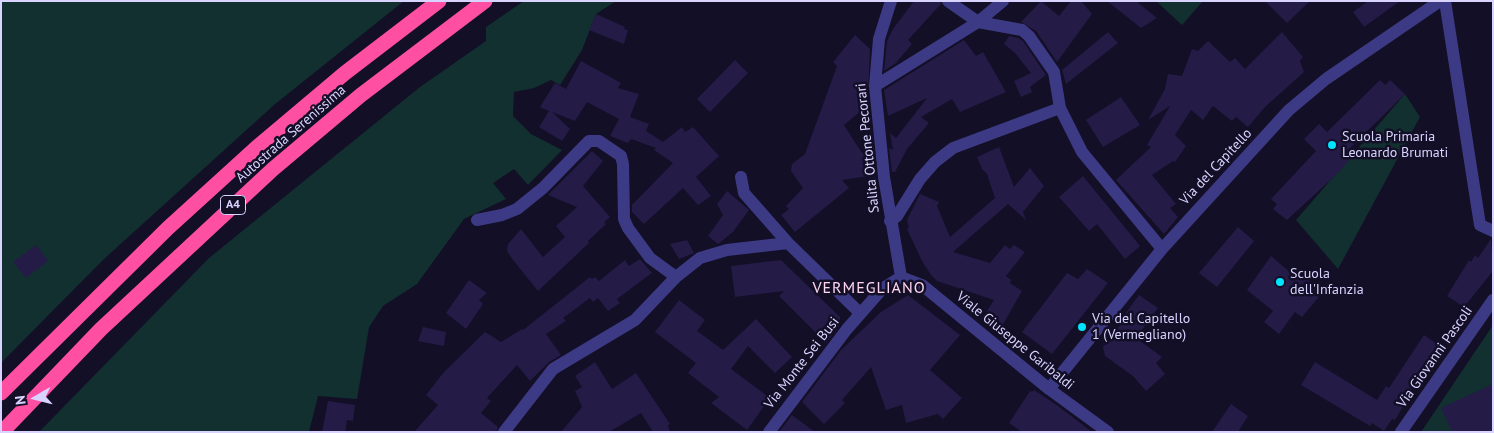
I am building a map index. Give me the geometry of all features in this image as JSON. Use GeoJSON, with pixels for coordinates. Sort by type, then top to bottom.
{"type":"FeatureCollection","features":[{"type":"Feature","properties":{"kind":"highway","name":"Autostrada Serenissima"},"geometry":{"type":"LineString","coordinates":[[1,393],[112,282],[256,148],[345,73],[439,1]]}},
{"type":"Feature","properties":{"kind":"highway","name":"Autostrada Serenissima"},"geometry":{"type":"LineString","coordinates":[[2,432],[101,329],[273,169],[361,95],[485,1]]}},
{"type":"Feature","properties":{"kind":"street","name":"Salita Ottone Pecorari"},"geometry":{"type":"LineString","coordinates":[[891,1],[879,39],[874,86],[890,220],[901,277]]}},
{"type":"Feature","properties":{"kind":"street"},"geometry":{"type":"LineString","coordinates":[[948,1],[978,22],[1022,30],[1029,36],[1054,72],[1060,108],[1082,152],[1162,249]]}},
{"type":"Feature","properties":{"kind":"street"},"geometry":{"type":"LineString","coordinates":[[874,86],[978,22],[1003,1]]}},
{"type":"Feature","properties":{"kind":"street","name":"Via del Capitello"},"geometry":{"type":"LineString","coordinates":[[1049,389],[1162,249],[1289,110],[1326,80],[1440,1]]}},
{"type":"Feature","properties":{"kind":"street"},"geometry":{"type":"LineString","coordinates":[[1444,1],[1457,72],[1480,225],[1493,231]]}},
{"type":"Feature","properties":{"kind":"street"},"geometry":{"type":"LineString","coordinates":[[890,220],[896,216],[925,173],[935,162],[953,148],[1060,108]]}},
{"type":"Feature","properties":{"kind":"street"},"geometry":{"type":"LineString","coordinates":[[478,220],[502,215],[517,209],[543,188],[589,141],[599,141],[621,156],[623,164],[624,219],[628,228],[650,258],[676,277]]}},
{"type":"Feature","properties":{"kind":"street"},"geometry":{"type":"LineString","coordinates":[[740,177],[744,193],[788,243],[860,313]]}},
{"type":"Feature","properties":{"kind":"street"},"geometry":{"type":"LineString","coordinates":[[504,432],[553,369],[635,320],[676,277],[700,258],[727,250],[788,243]]}},
{"type":"Feature","properties":{"kind":"street","name":"Via Monte Sei Busi"},"geometry":{"type":"LineString","coordinates":[[769,432],[860,313],[883,288],[901,277]]}},
{"type":"Feature","properties":{"kind":"street","name":"Viale Giuseppe Garibaldi"},"geometry":{"type":"LineString","coordinates":[[901,277],[922,285],[1049,389],[1108,432]]}},
{"type":"Feature","properties":{"kind":"street","name":"Via Giovanni Pascoli"},"geometry":{"type":"LineString","coordinates":[[1401,432],[1493,300]]}},
{"type":"Feature","properties":{"kind":"green space"},"geometry":{"type":"Polygon","coordinates":[[[1,1],[404,1],[274,105],[104,259],[1,363],[1,1]]]}},
{"type":"Feature","properties":{"kind":"green space"},"geometry":{"type":"Polygon","coordinates":[[[524,1],[616,1],[596,14],[582,50],[560,85],[551,80],[534,88],[514,92],[513,116],[531,134],[562,150],[528,185],[514,169],[493,183],[506,199],[464,219],[417,284],[383,306],[369,327],[357,399],[318,396],[309,432],[39,432],[209,258],[420,87],[486,41],[486,27],[524,1]]]}},
{"type":"Feature","properties":{"kind":"green space"},"geometry":{"type":"Polygon","coordinates":[[[1156,1],[1203,1],[1182,25],[1156,1]]]}},
{"type":"Feature","properties":{"kind":"green space"},"geometry":{"type":"Polygon","coordinates":[[[1405,94],[1420,117],[1338,269],[1296,220],[1405,94]]]}},
{"type":"Feature","properties":{"kind":"green space"},"geometry":{"type":"Polygon","coordinates":[[[1493,325],[1493,432],[1421,432],[1493,325]]]}},
{"type":"Feature","properties":{"kind":"building"},"geometry":{"type":"Polygon","coordinates":[[[914,1],[940,1],[941,4],[908,40],[912,44],[896,63],[884,71],[887,41],[893,29],[914,1]]]}},
{"type":"Feature","properties":{"kind":"building"},"geometry":{"type":"Polygon","coordinates":[[[1041,1],[1059,16],[1071,1],[1081,1],[1092,14],[1057,62],[1036,31],[1021,22],[1041,1]]]}},
{"type":"Feature","properties":{"kind":"building"},"geometry":{"type":"Polygon","coordinates":[[[1107,1],[1136,1],[1157,18],[1141,28],[1107,1]]]}},
{"type":"Feature","properties":{"kind":"building"},"geometry":{"type":"Polygon","coordinates":[[[1265,1],[1310,1],[1287,23],[1265,1]]]}},
{"type":"Feature","properties":{"kind":"building"},"geometry":{"type":"Polygon","coordinates":[[[1368,1],[1400,1],[1364,27],[1353,12],[1368,1]]]}},
{"type":"Feature","properties":{"kind":"building"},"geometry":{"type":"Polygon","coordinates":[[[596,14],[628,30],[624,44],[589,30],[596,14]]]}},
{"type":"Feature","properties":{"kind":"building"},"geometry":{"type":"Polygon","coordinates":[[[1108,32],[1118,43],[1066,84],[1062,70],[1108,32]]]}},
{"type":"Feature","properties":{"kind":"building"},"geometry":{"type":"Polygon","coordinates":[[[1282,32],[1303,57],[1300,61],[1304,72],[1265,107],[1248,127],[1236,117],[1232,121],[1213,106],[1203,120],[1191,110],[1175,135],[1186,146],[1175,162],[1173,161],[1152,175],[1176,204],[1170,208],[1178,217],[1164,234],[1116,180],[1151,147],[1147,145],[1170,106],[1148,120],[1165,89],[1168,74],[1182,76],[1192,49],[1198,51],[1208,41],[1230,62],[1235,58],[1245,69],[1282,32]]]}},
{"type":"Feature","properties":{"kind":"building"},"geometry":{"type":"Polygon","coordinates":[[[855,35],[870,49],[868,97],[863,102],[867,106],[844,125],[862,153],[873,151],[876,175],[842,180],[849,188],[795,232],[781,215],[789,209],[786,206],[803,188],[791,171],[792,164],[805,154],[837,66],[833,62],[855,35]]]}},
{"type":"Feature","properties":{"kind":"building"},"geometry":{"type":"Polygon","coordinates":[[[1009,36],[1023,41],[1046,75],[1030,87],[1032,92],[1021,97],[1014,81],[1031,73],[1015,53],[1004,44],[1009,36]]]}},
{"type":"Feature","properties":{"kind":"building"},"geometry":{"type":"Polygon","coordinates":[[[964,40],[976,56],[983,52],[1006,92],[960,112],[952,99],[921,117],[929,123],[907,149],[895,172],[892,172],[889,148],[893,150],[890,133],[896,138],[927,98],[888,116],[884,90],[964,40]]]}},
{"type":"Feature","properties":{"kind":"building"},"geometry":{"type":"Polygon","coordinates":[[[735,60],[748,73],[710,112],[697,99],[735,60]]]}},
{"type":"Feature","properties":{"kind":"building"},"geometry":{"type":"Polygon","coordinates":[[[581,61],[621,83],[618,88],[639,94],[630,117],[649,124],[646,131],[663,142],[682,127],[685,132],[693,127],[719,156],[696,177],[711,196],[698,205],[683,188],[644,224],[632,212],[632,205],[673,163],[654,150],[656,148],[631,139],[628,143],[610,136],[619,119],[587,102],[575,121],[552,112],[570,129],[562,141],[539,127],[549,111],[540,107],[555,83],[566,89],[581,61]]]}},
{"type":"Feature","properties":{"kind":"building","name":"Scuola Primaria Leonardo Brumati"},"geometry":{"type":"Polygon","coordinates":[[[1380,80],[1385,85],[1390,80],[1405,94],[1347,151],[1352,157],[1338,173],[1287,220],[1273,209],[1277,204],[1271,199],[1316,151],[1304,139],[1319,124],[1327,132],[1380,80]]]}},
{"type":"Feature","properties":{"kind":"building"},"geometry":{"type":"Polygon","coordinates":[[[1121,97],[1140,125],[1103,147],[1086,120],[1121,97]]]}},
{"type":"Feature","properties":{"kind":"building"},"geometry":{"type":"Polygon","coordinates":[[[999,147],[1014,187],[1030,168],[1044,186],[1023,212],[1026,220],[1008,204],[953,252],[990,263],[1005,245],[1010,249],[1014,245],[1025,252],[1006,276],[1011,280],[1010,283],[1022,291],[1002,326],[985,314],[994,300],[937,281],[931,275],[922,261],[907,229],[909,228],[907,220],[920,194],[939,202],[937,206],[950,237],[995,198],[987,174],[982,169],[977,157],[999,147]]]}},
{"type":"Feature","properties":{"kind":"building"},"geometry":{"type":"Polygon","coordinates":[[[592,151],[603,161],[583,186],[610,217],[604,222],[606,224],[588,241],[589,243],[538,291],[507,251],[508,244],[521,229],[543,257],[565,237],[556,226],[577,207],[548,195],[592,151]]]}},
{"type":"Feature","properties":{"kind":"building"},"geometry":{"type":"Polygon","coordinates":[[[1083,176],[1140,246],[1125,259],[1097,224],[1089,231],[1059,197],[1083,176]]]}},
{"type":"Feature","properties":{"kind":"building"},"geometry":{"type":"Polygon","coordinates":[[[727,191],[749,210],[733,232],[718,244],[708,236],[723,215],[717,204],[727,191]]]}},
{"type":"Feature","properties":{"kind":"building"},"geometry":{"type":"Polygon","coordinates":[[[1238,227],[1254,241],[1217,287],[1199,273],[1238,227]]]}},
{"type":"Feature","properties":{"kind":"building"},"geometry":{"type":"Polygon","coordinates":[[[1491,239],[1493,271],[1464,307],[1447,296],[1469,260],[1471,262],[1475,255],[1478,258],[1491,239]]]}},
{"type":"Feature","properties":{"kind":"building"},"geometry":{"type":"Polygon","coordinates":[[[687,240],[694,253],[679,259],[670,244],[687,240]]]}},
{"type":"Feature","properties":{"kind":"building"},"geometry":{"type":"Polygon","coordinates":[[[36,245],[48,261],[26,278],[13,262],[36,245]]]}},
{"type":"Feature","properties":{"kind":"building"},"geometry":{"type":"Polygon","coordinates":[[[1271,256],[1299,280],[1303,275],[1323,292],[1302,317],[1295,312],[1279,334],[1264,322],[1273,311],[1247,290],[1271,256]]]}},
{"type":"Feature","properties":{"kind":"building"},"geometry":{"type":"Polygon","coordinates":[[[640,259],[652,273],[617,299],[620,303],[608,311],[598,298],[593,302],[590,298],[563,318],[566,321],[546,334],[561,355],[549,362],[530,381],[517,365],[487,398],[491,401],[481,413],[498,427],[496,432],[414,432],[438,405],[426,395],[444,372],[485,332],[501,342],[523,330],[590,277],[592,279],[595,277],[599,281],[625,260],[629,266],[640,259]]]}},
{"type":"Feature","properties":{"kind":"building"},"geometry":{"type":"Polygon","coordinates":[[[781,260],[840,317],[840,325],[826,343],[779,296],[784,291],[735,297],[731,266],[781,260]]]}},
{"type":"Feature","properties":{"kind":"building"},"geometry":{"type":"Polygon","coordinates":[[[1087,269],[1108,283],[1052,354],[1022,332],[1067,273],[1078,279],[1087,269]]]}},
{"type":"Feature","properties":{"kind":"building"},"geometry":{"type":"Polygon","coordinates":[[[469,280],[487,293],[479,300],[483,304],[466,329],[446,313],[469,280]]]}},
{"type":"Feature","properties":{"kind":"building"},"geometry":{"type":"Polygon","coordinates":[[[908,295],[960,335],[930,370],[962,398],[943,419],[938,414],[906,423],[902,405],[886,410],[871,367],[842,400],[845,403],[824,424],[802,402],[841,350],[881,312],[908,295]]]}},
{"type":"Feature","properties":{"kind":"building"},"geometry":{"type":"Polygon","coordinates":[[[1139,295],[1158,308],[1136,338],[1162,357],[1156,363],[1165,374],[1146,391],[1133,376],[1105,356],[1103,347],[1122,323],[1120,321],[1139,295]]]}},
{"type":"Feature","properties":{"kind":"building"},"geometry":{"type":"Polygon","coordinates":[[[679,300],[705,320],[697,331],[723,350],[756,319],[792,357],[775,373],[748,346],[731,369],[770,398],[747,430],[711,403],[719,397],[688,373],[696,363],[655,332],[679,300]]]}},
{"type":"Feature","properties":{"kind":"building"},"geometry":{"type":"Polygon","coordinates":[[[423,327],[446,332],[444,346],[418,341],[423,327]]]}},
{"type":"Feature","properties":{"kind":"building"},"geometry":{"type":"Polygon","coordinates":[[[1424,335],[1444,349],[1415,390],[1413,389],[1395,420],[1392,419],[1384,431],[1372,423],[1370,426],[1301,385],[1315,362],[1377,400],[1386,386],[1389,388],[1424,335]]]}},
{"type":"Feature","properties":{"kind":"building"},"geometry":{"type":"Polygon","coordinates":[[[595,362],[612,389],[636,373],[670,424],[668,425],[670,432],[653,432],[641,413],[609,432],[561,432],[582,407],[575,391],[582,387],[575,376],[595,362]]]}},
{"type":"Feature","properties":{"kind":"building"},"geometry":{"type":"Polygon","coordinates":[[[1493,384],[1493,432],[1452,432],[1441,408],[1493,384]]]}},
{"type":"Feature","properties":{"kind":"building"},"geometry":{"type":"Polygon","coordinates":[[[1034,390],[1092,432],[1022,432],[1009,423],[1030,391],[1034,390]]]}},
{"type":"Feature","properties":{"kind":"building"},"geometry":{"type":"Polygon","coordinates":[[[328,401],[355,405],[353,421],[347,420],[345,432],[322,432],[328,401]]]}},
{"type":"Feature","properties":{"kind":"building"},"geometry":{"type":"Polygon","coordinates":[[[1231,404],[1248,416],[1238,432],[1212,432],[1231,404]]]}},
{"type":"Feature","properties":{"kind":"building"},"geometry":{"type":"Polygon","coordinates":[[[792,415],[815,432],[779,432],[792,415]]]}},
{"type":"Feature","properties":{"kind":"place","name":"Scuola Primaria Leonardo Brumati"},"geometry":{"type":"Point","coordinates":[1332,145]}},
{"type":"Feature","properties":{"kind":"place","name":"Scuola dell'Infanzia"},"geometry":{"type":"Point","coordinates":[1280,282]}},
{"type":"Feature","properties":{"kind":"place","name":"Via del Capitello 1 (Vermegliano)"},"geometry":{"type":"Point","coordinates":[1082,327]}},
{"type":"Feature","properties":{"kind":"district","name":"VERMEGLIANO"},"geometry":{"type":"Point","coordinates":[869,288]}}]}
